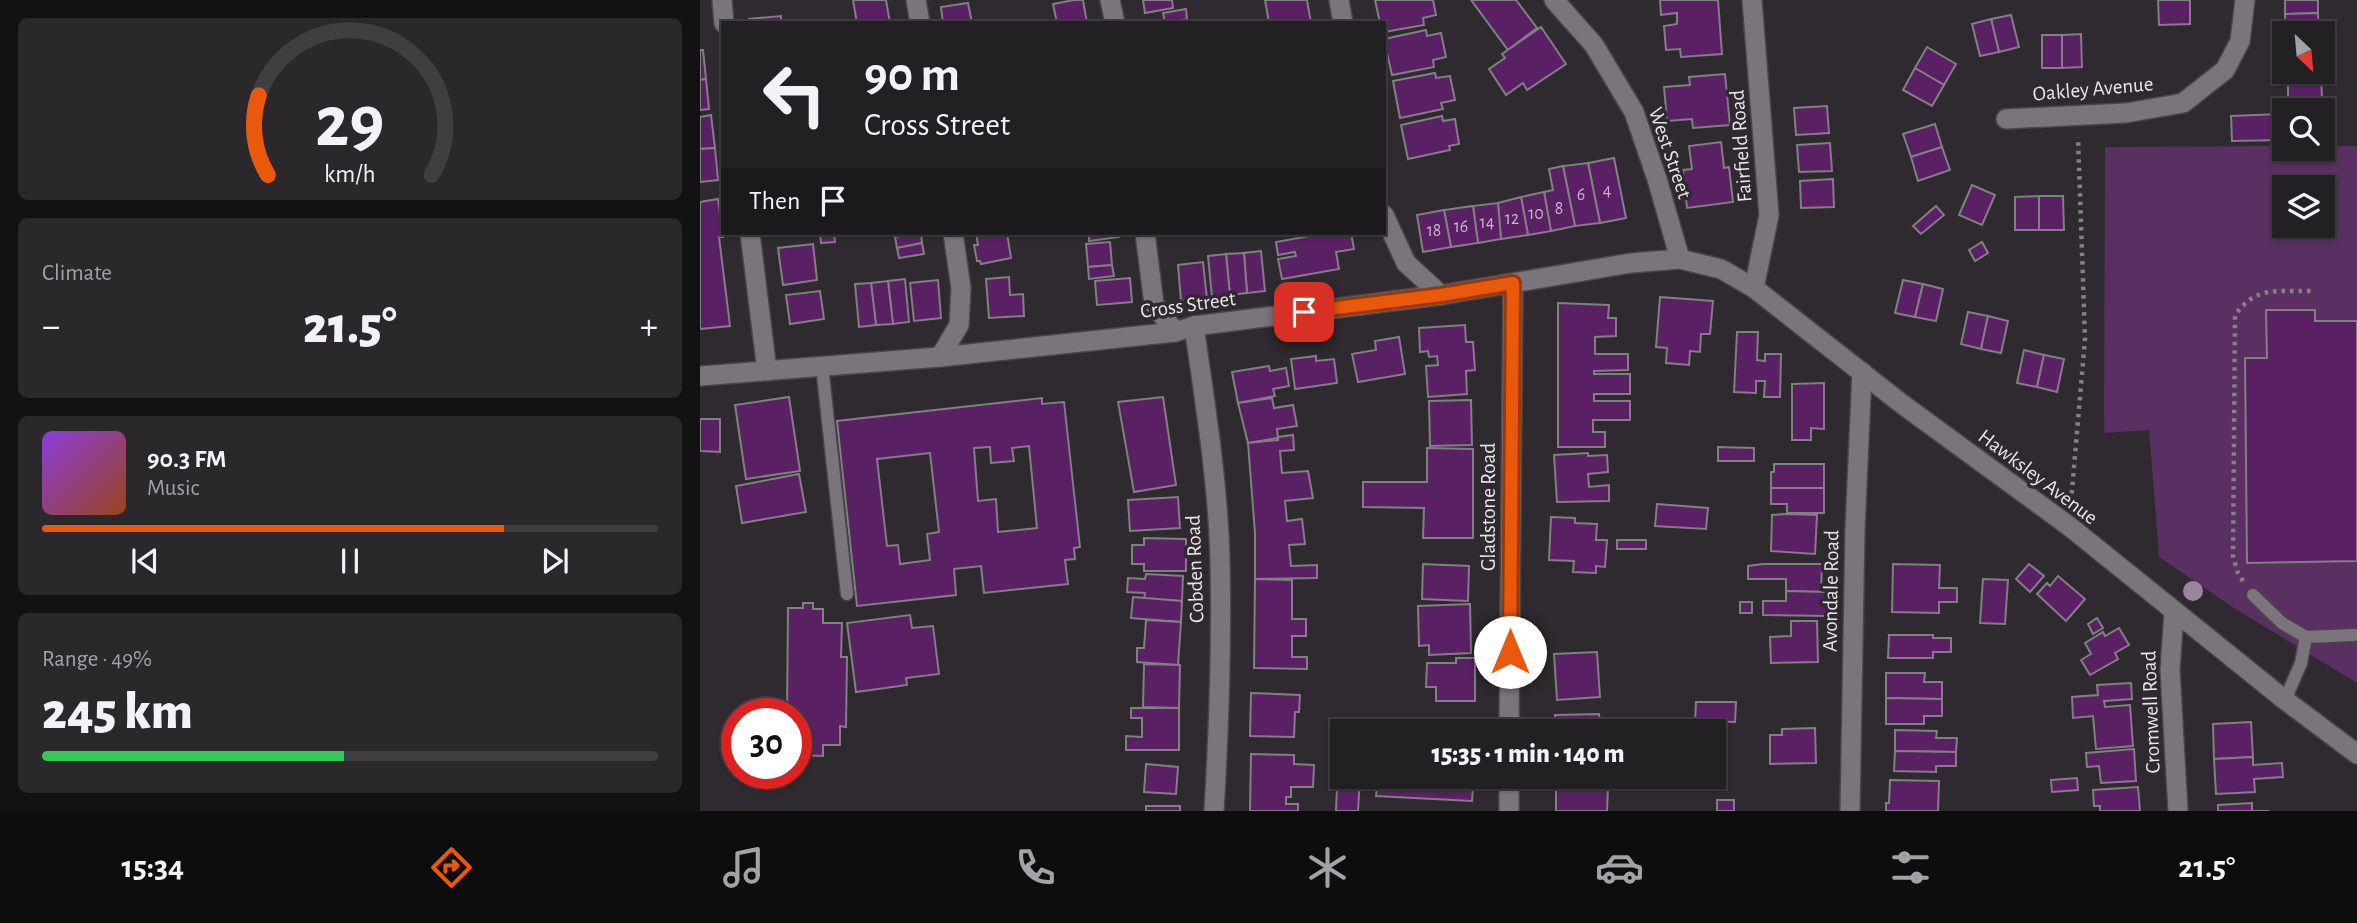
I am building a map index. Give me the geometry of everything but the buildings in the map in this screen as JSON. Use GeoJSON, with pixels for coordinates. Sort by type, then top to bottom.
{"type":"FeatureCollection","features":[{"type":"Feature","properties":{"kind":"street"},"geometry":{"type":"LineString","coordinates":[[722,0],[724,21]]}},
{"type":"Feature","properties":{"kind":"street"},"geometry":{"type":"LineString","coordinates":[[916,0],[920,21]]}},
{"type":"Feature","properties":{"kind":"street"},"geometry":{"type":"LineString","coordinates":[[1110,0],[1115,21]]}},
{"type":"Feature","properties":{"kind":"street"},"geometry":{"type":"LineString","coordinates":[[1339,0],[1343,21]]}},
{"type":"Feature","properties":{"kind":"street","name":"West Street"},"geometry":{"type":"LineString","coordinates":[[1554,0],[1594,45],[1634,112],[1681,260]]}},
{"type":"Feature","properties":{"kind":"street","name":"Fairfield Road"},"geometry":{"type":"LineString","coordinates":[[1752,0],[1769,215],[1754,288]]}},
{"type":"Feature","properties":{"kind":"street","name":"Oakley Avenue"},"geometry":{"type":"LineString","coordinates":[[2006,119],[2126,113],[2183,103],[2225,70],[2241,41],[2245,0]]}},
{"type":"Feature","properties":{"kind":"street"},"geometry":{"type":"LineString","coordinates":[[1386,219],[1406,263],[1441,295]]}},
{"type":"Feature","properties":{"kind":"street"},"geometry":{"type":"LineString","coordinates":[[750,235],[767,371]]}},
{"type":"Feature","properties":{"kind":"street"},"geometry":{"type":"LineString","coordinates":[[940,356],[959,325],[961,288],[953,235]]}},
{"type":"Feature","properties":{"kind":"street"},"geometry":{"type":"LineString","coordinates":[[1145,235],[1154,304],[1175,331]]}},
{"type":"Feature","properties":{"kind":"street","name":"Cross Street"},"geometry":{"type":"LineString","coordinates":[[700,376],[940,356],[1175,331],[1194,326],[1441,295],[1631,262],[1681,260]]}},
{"type":"Feature","properties":{"kind":"street","name":"Hawksley Avenue"},"geometry":{"type":"LineString","coordinates":[[1681,260],[1721,269],[1754,288],[1861,372],[2069,527],[2357,754]]}},
{"type":"Feature","properties":{"kind":"street","name":"Gladstone Road"},"geometry":{"type":"LineString","coordinates":[[1509,719],[1513,283]]}},
{"type":"Feature","properties":{"kind":"street","name":"Cobden Road"},"geometry":{"type":"LineString","coordinates":[[1194,326],[1209,428],[1220,558],[1220,694],[1214,811]]}},
{"type":"Feature","properties":{"kind":"street","name":"Avondale Road"},"geometry":{"type":"LineString","coordinates":[[1850,811],[1861,372]]}},
{"type":"Feature","properties":{"kind":"street","name":"Cromwell Road"},"geometry":{"type":"LineString","coordinates":[[2174,612],[2170,670],[2178,811]]}},
{"type":"Feature","properties":{"kind":"street"},"geometry":{"type":"LineString","coordinates":[[1509,789],[1509,811]]}},
{"type":"Feature","properties":{"kind":"lane"},"geometry":{"type":"LineString","coordinates":[[822,366],[847,594]]}},
{"type":"Feature","properties":{"kind":"lane"},"geometry":{"type":"LineString","coordinates":[[2253,595],[2282,623],[2306,637],[2354,635]]}},
{"type":"Feature","properties":{"kind":"lane"},"geometry":{"type":"LineString","coordinates":[[2285,699],[2301,663],[2306,637]]}},
{"type":"Feature","properties":{"kind":"path"},"geometry":{"type":"LineString","coordinates":[[2069,527],[2085,338],[2077,115]]}},
{"type":"Feature","properties":{"kind":"path"},"geometry":{"type":"LineString","coordinates":[[2253,595],[2238,573],[2233,556],[2235,315],[2245,301],[2259,293],[2311,291]]}},
{"type":"Feature","properties":{"kind":"shaded area"},"geometry":{"type":"Polygon","coordinates":[[[2272,146],[2272,161],[2335,161],[2335,146],[2357,146],[2357,683],[2234,608],[2159,557],[2149,430],[2104,433],[2105,147],[2272,146]]]}},
{"type":"Feature","properties":{"kind":"route"},"geometry":{"type":"LineString","coordinates":[[1304,312],[1513,283],[1510,652]]}}]}
